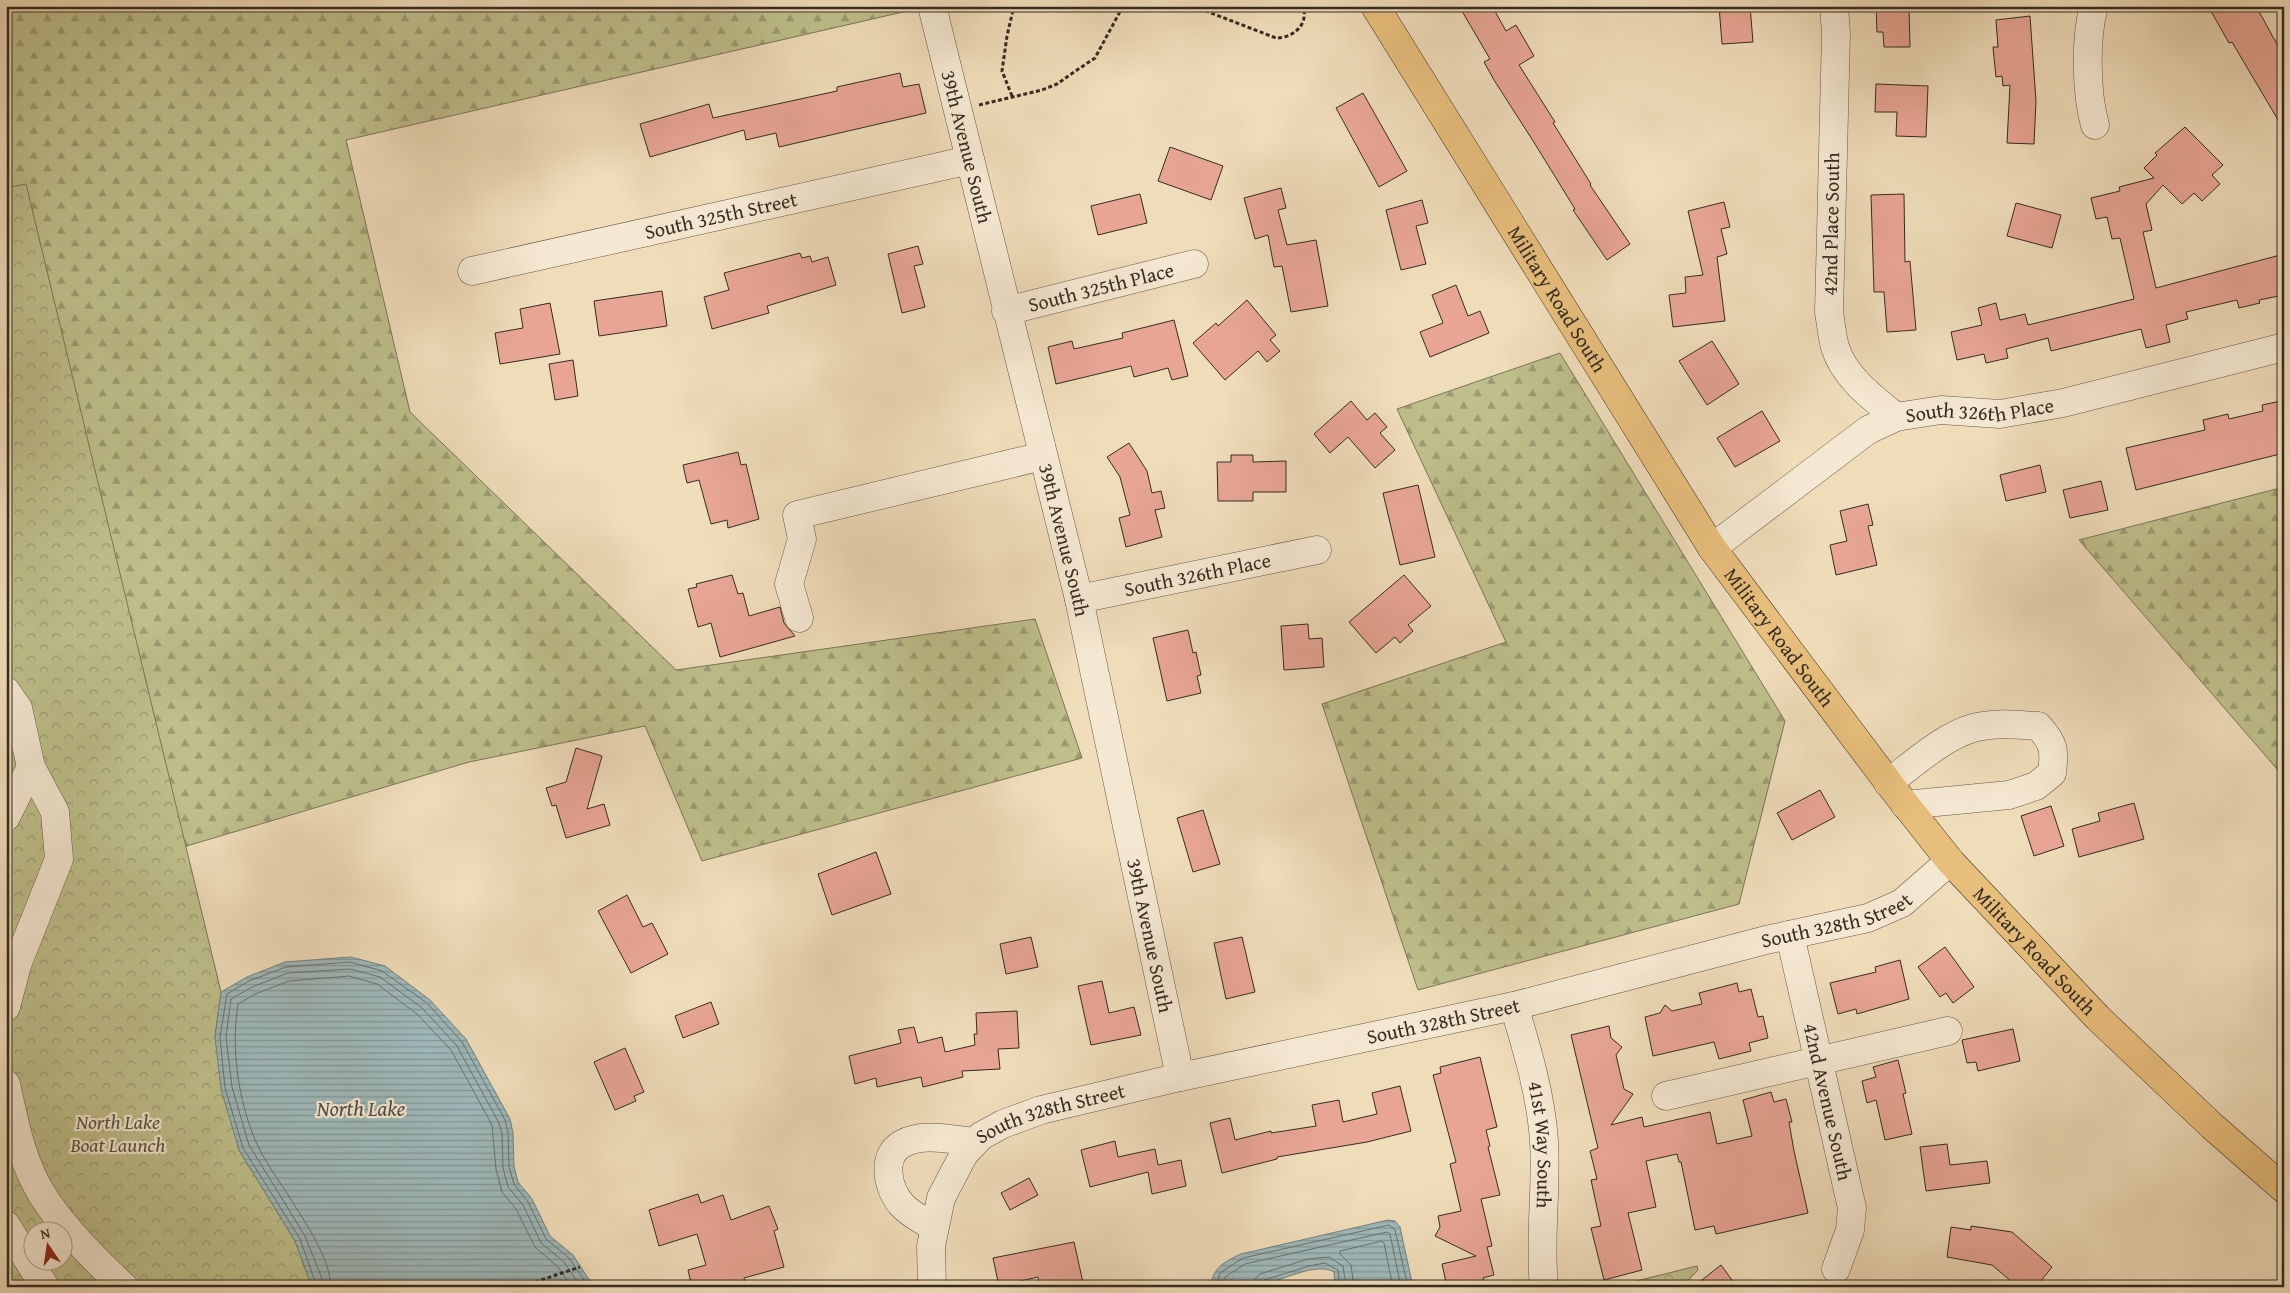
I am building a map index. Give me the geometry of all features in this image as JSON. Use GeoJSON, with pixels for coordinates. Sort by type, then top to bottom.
{"type":"FeatureCollection","features":[{"type":"Feature","properties":{"kind":"main road","name":"Military Road South"},"geometry":{"type":"LineString","coordinates":[[1375,6],[1712,548],[1888,783],[1950,861],[2098,1018],[2212,1126],[2284,1189]]}},
{"type":"Feature","properties":{"kind":"street","name":"39th Avenue South"},"geometry":{"type":"LineString","coordinates":[[932,6],[1006,311],[1079,599],[1180,1077]]}},
{"type":"Feature","properties":{"kind":"street","name":"42nd Place South"},"geometry":{"type":"LineString","coordinates":[[1834,6],[1836,44],[1829,312],[1836,348],[1845,368],[1865,391],[1896,417]]}},
{"type":"Feature","properties":{"kind":"street"},"geometry":{"type":"LineString","coordinates":[[2094,6],[2089,24],[2089,104],[2095,125]]}},
{"type":"Feature","properties":{"kind":"street","name":"South 325th Street"},"geometry":{"type":"LineString","coordinates":[[472,271],[970,160]]}},
{"type":"Feature","properties":{"kind":"street","name":"South 325th Place"},"geometry":{"type":"LineString","coordinates":[[1006,311],[1194,264]]}},
{"type":"Feature","properties":{"kind":"street","name":"South 326th Place"},"geometry":{"type":"LineString","coordinates":[[1712,548],[1868,430],[1896,417],[1941,410],[2000,414],[2063,402],[2284,348]]}},
{"type":"Feature","properties":{"kind":"street"},"geometry":{"type":"LineString","coordinates":[[798,618],[789,584],[802,539],[796,515],[1043,456]]}},
{"type":"Feature","properties":{"kind":"street","name":"South 326th Place"},"geometry":{"type":"LineString","coordinates":[[1079,599],[1317,550]]}},
{"type":"Feature","properties":{"kind":"street"},"geometry":{"type":"LineString","coordinates":[[6,691],[18,708],[31,767],[55,812],[59,859],[17,965],[6,1007]]}},
{"type":"Feature","properties":{"kind":"street"},"geometry":{"type":"LineString","coordinates":[[1888,783],[1948,740],[1972,728],[2001,724],[2038,726],[2050,738],[2055,753],[2052,773],[2036,786],[2009,795],[1905,805]]}},
{"type":"Feature","properties":{"kind":"street"},"geometry":{"type":"LineString","coordinates":[[6,818],[31,767]]}},
{"type":"Feature","properties":{"kind":"street","name":"South 328th Street"},"geometry":{"type":"LineString","coordinates":[[932,1287],[931,1246],[941,1198],[964,1154],[975,1142],[1003,1124],[1041,1110],[1180,1077],[1514,1006],[1790,935],[1868,918],[1902,903],[1950,861]]}},
{"type":"Feature","properties":{"kind":"street","name":"42nd Avenue South"},"geometry":{"type":"LineString","coordinates":[[1790,935],[1852,1208],[1850,1230],[1836,1269]]}},
{"type":"Feature","properties":{"kind":"street","name":"41st Way South"},"geometry":{"type":"LineString","coordinates":[[1514,1006],[1534,1080],[1544,1141],[1541,1238],[1544,1287]]}},
{"type":"Feature","properties":{"kind":"street"},"geometry":{"type":"LineString","coordinates":[[1666,1096],[1948,1031]]}},
{"type":"Feature","properties":{"kind":"street"},"geometry":{"type":"LineString","coordinates":[[6,1084],[19,1140],[39,1190],[56,1215],[124,1287]]}},
{"type":"Feature","properties":{"kind":"street"},"geometry":{"type":"LineString","coordinates":[[934,1227],[903,1206],[894,1194],[889,1176],[888,1163],[891,1155],[902,1144],[916,1139],[975,1142]]}},
{"type":"Feature","properties":{"kind":"street"},"geometry":{"type":"LineString","coordinates":[[6,1225],[45,1287]]}},
{"type":"Feature","properties":{"kind":"path"},"geometry":{"type":"LineString","coordinates":[[1012,96],[1002,71],[1014,6]]}},
{"type":"Feature","properties":{"kind":"path"},"geometry":{"type":"LineString","coordinates":[[957,111],[1042,90],[1057,84],[1095,58],[1124,6]]}},
{"type":"Feature","properties":{"kind":"path"},"geometry":{"type":"LineString","coordinates":[[1193,6],[1276,38],[1287,38],[1296,33],[1303,22],[1303,6]]}},
{"type":"Feature","properties":{"kind":"path"},"geometry":{"type":"LineString","coordinates":[[529,1284],[580,1267]]}},
{"type":"Feature","properties":{"kind":"green space"},"geometry":{"type":"Polygon","coordinates":[[[6,6],[929,6],[346,140],[410,412],[676,670],[1035,619],[1082,758],[702,861],[645,726],[469,762],[133,862],[6,1010],[6,6]]]}},
{"type":"Feature","properties":{"kind":"green space","name":"North Lake Boat Launch"},"geometry":{"type":"Polygon","coordinates":[[[26,184],[221,992],[215,1037],[239,1150],[295,1241],[312,1287],[6,1287],[6,188],[26,184]]]}},
{"type":"Feature","properties":{"kind":"green space"},"geometry":{"type":"Polygon","coordinates":[[[1560,353],[1785,721],[1739,904],[1418,990],[1322,704],[1506,642],[1397,409],[1560,353]]]}},
{"type":"Feature","properties":{"kind":"green space"},"geometry":{"type":"Polygon","coordinates":[[[2284,487],[2284,777],[2079,540],[2284,487]]]}},
{"type":"Feature","properties":{"kind":"green space"},"geometry":{"type":"Polygon","coordinates":[[[1697,1266],[1698,1270],[1682,1287],[1612,1287],[1697,1266]]]}},
{"type":"Feature","properties":{"kind":"water","name":"North Lake"},"geometry":{"type":"Polygon","coordinates":[[[351,957],[385,966],[430,1000],[466,1039],[510,1119],[513,1133],[514,1166],[518,1182],[532,1199],[550,1236],[573,1255],[594,1287],[312,1287],[295,1241],[239,1150],[221,1089],[215,1037],[221,992],[247,977],[285,962],[351,957]]]}},
{"type":"Feature","properties":{"kind":"water"},"geometry":{"type":"Polygon","coordinates":[[[1388,1220],[1395,1221],[1400,1227],[1413,1287],[1335,1287],[1334,1272],[1326,1269],[1297,1273],[1254,1287],[1212,1287],[1211,1285],[1217,1269],[1225,1262],[1241,1254],[1388,1220]]]}},
{"type":"Feature","properties":{"kind":"building"},"geometry":{"type":"Polygon","coordinates":[[[1459,6],[1492,6],[1506,31],[1516,25],[1534,56],[1519,65],[1555,122],[1553,123],[1590,185],[1630,244],[1607,260],[1573,210],[1575,209],[1494,80],[1484,62],[1490,59],[1459,6]]]}},
{"type":"Feature","properties":{"kind":"building"},"geometry":{"type":"Polygon","coordinates":[[[1719,6],[1750,6],[1753,42],[1722,44],[1719,6]]]}},
{"type":"Feature","properties":{"kind":"building"},"geometry":{"type":"Polygon","coordinates":[[[1876,6],[1909,6],[1910,47],[1884,47],[1883,32],[1877,32],[1876,6]]]}},
{"type":"Feature","properties":{"kind":"building"},"geometry":{"type":"Polygon","coordinates":[[[2208,6],[2256,6],[2284,57],[2284,130],[2232,42],[2229,43],[2208,6]]]}},
{"type":"Feature","properties":{"kind":"building"},"geometry":{"type":"Polygon","coordinates":[[[2030,16],[2036,101],[2034,144],[2007,143],[2010,85],[2003,86],[2002,76],[1996,77],[1993,47],[1998,47],[1996,20],[2030,16]]]}},
{"type":"Feature","properties":{"kind":"building"},"geometry":{"type":"Polygon","coordinates":[[[900,73],[903,87],[919,84],[926,113],[779,147],[776,133],[746,140],[744,130],[650,157],[640,124],[709,104],[713,118],[837,91],[837,87],[900,73]]]}},
{"type":"Feature","properties":{"kind":"building"},"geometry":{"type":"Polygon","coordinates":[[[1876,84],[1928,86],[1926,137],[1896,136],[1897,112],[1875,112],[1876,84]]]}},
{"type":"Feature","properties":{"kind":"building"},"geometry":{"type":"Polygon","coordinates":[[[1363,93],[1407,171],[1379,187],[1336,108],[1363,93]]]}},
{"type":"Feature","properties":{"kind":"building"},"geometry":{"type":"Polygon","coordinates":[[[2185,127],[2223,165],[2212,175],[2220,184],[2202,201],[2194,193],[2182,204],[2163,185],[2146,204],[2152,230],[2143,232],[2156,288],[2284,254],[2284,295],[2259,300],[2260,303],[2239,308],[2237,300],[2186,312],[2188,319],[2166,325],[2170,342],[2146,348],[2141,329],[2051,351],[2048,338],[2006,349],[2008,358],[1986,363],[1984,354],[1957,360],[1951,332],[1982,325],[1978,308],[1996,303],[2000,320],[2025,314],[2028,325],[2134,299],[2120,238],[2112,239],[2107,217],[2096,219],[2091,198],[2120,191],[2119,187],[2154,178],[2144,168],[2157,155],[2155,153],[2185,127]]]}},
{"type":"Feature","properties":{"kind":"building"},"geometry":{"type":"Polygon","coordinates":[[[1170,147],[1223,166],[1211,200],[1158,181],[1170,147]]]}},
{"type":"Feature","properties":{"kind":"building"},"geometry":{"type":"Polygon","coordinates":[[[1281,188],[1286,208],[1278,210],[1287,245],[1316,240],[1328,306],[1291,312],[1282,266],[1274,267],[1268,235],[1255,239],[1244,198],[1281,188]]]}},
{"type":"Feature","properties":{"kind":"building"},"geometry":{"type":"Polygon","coordinates":[[[1140,194],[1147,223],[1098,235],[1091,206],[1140,194]]]}},
{"type":"Feature","properties":{"kind":"building"},"geometry":{"type":"Polygon","coordinates":[[[1904,194],[1905,262],[1910,261],[1916,330],[1887,332],[1884,292],[1874,292],[1871,195],[1904,194]]]}},
{"type":"Feature","properties":{"kind":"building"},"geometry":{"type":"Polygon","coordinates":[[[1422,200],[1428,223],[1416,226],[1426,264],[1401,270],[1386,210],[1422,200]]]}},
{"type":"Feature","properties":{"kind":"building"},"geometry":{"type":"Polygon","coordinates":[[[1724,202],[1730,227],[1721,229],[1727,254],[1717,257],[1725,321],[1673,327],[1669,295],[1686,293],[1685,277],[1703,275],[1688,211],[1724,202]]]}},
{"type":"Feature","properties":{"kind":"building"},"geometry":{"type":"Polygon","coordinates":[[[2016,203],[2061,215],[2052,248],[2007,236],[2016,203]]]}},
{"type":"Feature","properties":{"kind":"building"},"geometry":{"type":"Polygon","coordinates":[[[918,246],[923,264],[914,266],[925,307],[902,313],[888,254],[918,246]]]}},
{"type":"Feature","properties":{"kind":"building"},"geometry":{"type":"Polygon","coordinates":[[[800,253],[802,258],[810,256],[812,262],[828,257],[836,285],[767,306],[769,313],[712,329],[704,297],[729,290],[724,273],[800,253]]]}},
{"type":"Feature","properties":{"kind":"building"},"geometry":{"type":"Polygon","coordinates":[[[1456,285],[1468,316],[1480,311],[1489,333],[1430,357],[1420,332],[1443,323],[1432,295],[1456,285]]]}},
{"type":"Feature","properties":{"kind":"building"},"geometry":{"type":"Polygon","coordinates":[[[662,291],[667,326],[599,336],[594,301],[662,291]]]}},
{"type":"Feature","properties":{"kind":"building"},"geometry":{"type":"Polygon","coordinates":[[[1247,300],[1276,335],[1270,340],[1280,351],[1267,362],[1258,351],[1225,380],[1193,343],[1216,323],[1218,326],[1247,300]]]}},
{"type":"Feature","properties":{"kind":"building"},"geometry":{"type":"Polygon","coordinates":[[[550,303],[560,354],[500,364],[495,333],[523,328],[520,309],[550,303]]]}},
{"type":"Feature","properties":{"kind":"building"},"geometry":{"type":"Polygon","coordinates":[[[1174,320],[1188,376],[1172,380],[1168,368],[1134,377],[1131,366],[1056,384],[1048,347],[1072,341],[1074,349],[1123,338],[1122,333],[1174,320]]]}},
{"type":"Feature","properties":{"kind":"building"},"geometry":{"type":"Polygon","coordinates":[[[1712,341],[1739,384],[1707,405],[1679,361],[1712,341]]]}},
{"type":"Feature","properties":{"kind":"building"},"geometry":{"type":"Polygon","coordinates":[[[573,360],[578,396],[555,400],[549,364],[573,360]]]}},
{"type":"Feature","properties":{"kind":"building"},"geometry":{"type":"Polygon","coordinates":[[[1351,401],[1367,420],[1375,413],[1387,427],[1380,433],[1395,450],[1375,468],[1348,437],[1330,453],[1314,434],[1351,401]]]}},
{"type":"Feature","properties":{"kind":"building"},"geometry":{"type":"Polygon","coordinates":[[[2281,401],[2284,412],[2284,453],[2136,490],[2126,448],[2205,430],[2203,420],[2228,414],[2229,419],[2263,411],[2262,405],[2281,401]]]}},
{"type":"Feature","properties":{"kind":"building"},"geometry":{"type":"Polygon","coordinates":[[[1762,411],[1780,441],[1735,467],[1717,438],[1762,411]]]}},
{"type":"Feature","properties":{"kind":"building"},"geometry":{"type":"Polygon","coordinates":[[[1129,443],[1147,471],[1152,493],[1161,491],[1165,508],[1155,510],[1162,537],[1126,547],[1119,518],[1130,515],[1120,477],[1107,457],[1129,443]]]}},
{"type":"Feature","properties":{"kind":"building"},"geometry":{"type":"Polygon","coordinates":[[[738,452],[741,465],[746,464],[759,519],[728,528],[727,520],[711,524],[699,480],[687,483],[683,465],[738,452]]]}},
{"type":"Feature","properties":{"kind":"building"},"geometry":{"type":"Polygon","coordinates":[[[1231,455],[1253,455],[1253,462],[1286,461],[1286,492],[1253,492],[1253,501],[1218,501],[1217,462],[1231,462],[1231,455]]]}},
{"type":"Feature","properties":{"kind":"building"},"geometry":{"type":"Polygon","coordinates":[[[2040,465],[2046,492],[2006,501],[2000,475],[2040,465]]]}},
{"type":"Feature","properties":{"kind":"building"},"geometry":{"type":"Polygon","coordinates":[[[2101,481],[2108,510],[2070,518],[2063,490],[2101,481]]]}},
{"type":"Feature","properties":{"kind":"building"},"geometry":{"type":"Polygon","coordinates":[[[1418,485],[1435,557],[1400,565],[1383,493],[1418,485]]]}},
{"type":"Feature","properties":{"kind":"building"},"geometry":{"type":"Polygon","coordinates":[[[1868,504],[1873,525],[1868,526],[1877,565],[1836,575],[1830,545],[1847,541],[1840,511],[1868,504]]]}},
{"type":"Feature","properties":{"kind":"building"},"geometry":{"type":"Polygon","coordinates":[[[732,575],[738,594],[743,593],[749,616],[780,607],[784,623],[795,636],[720,657],[711,623],[698,627],[688,589],[697,587],[696,584],[732,575]]]}},
{"type":"Feature","properties":{"kind":"building"},"geometry":{"type":"Polygon","coordinates":[[[1404,575],[1431,606],[1408,625],[1413,631],[1400,643],[1395,637],[1376,653],[1349,622],[1404,575]]]}},
{"type":"Feature","properties":{"kind":"building"},"geometry":{"type":"Polygon","coordinates":[[[1308,624],[1309,639],[1322,638],[1324,667],[1284,670],[1281,626],[1308,624]]]}},
{"type":"Feature","properties":{"kind":"building"},"geometry":{"type":"Polygon","coordinates":[[[1188,630],[1193,653],[1196,652],[1201,675],[1197,676],[1201,693],[1167,701],[1153,638],[1188,630]]]}},
{"type":"Feature","properties":{"kind":"building"},"geometry":{"type":"Polygon","coordinates":[[[576,748],[602,756],[587,809],[604,804],[610,825],[566,838],[556,805],[552,806],[546,788],[566,782],[576,748]]]}},
{"type":"Feature","properties":{"kind":"building"},"geometry":{"type":"Polygon","coordinates":[[[1820,790],[1835,817],[1792,840],[1777,813],[1820,790]]]}},
{"type":"Feature","properties":{"kind":"building"},"geometry":{"type":"Polygon","coordinates":[[[2134,803],[2144,839],[2079,857],[2072,829],[2100,821],[2098,813],[2134,803]]]}},
{"type":"Feature","properties":{"kind":"building"},"geometry":{"type":"Polygon","coordinates":[[[2051,806],[2064,846],[2034,856],[2021,816],[2051,806]]]}},
{"type":"Feature","properties":{"kind":"building"},"geometry":{"type":"Polygon","coordinates":[[[1203,810],[1220,864],[1193,872],[1177,818],[1203,810]]]}},
{"type":"Feature","properties":{"kind":"building"},"geometry":{"type":"Polygon","coordinates":[[[876,852],[891,894],[832,915],[818,874],[876,852]]]}},
{"type":"Feature","properties":{"kind":"building"},"geometry":{"type":"Polygon","coordinates":[[[627,895],[643,927],[652,923],[668,954],[631,973],[598,911],[627,895]]]}},
{"type":"Feature","properties":{"kind":"building"},"geometry":{"type":"Polygon","coordinates":[[[1031,937],[1038,967],[1006,974],[1000,944],[1031,937]]]}},
{"type":"Feature","properties":{"kind":"building"},"geometry":{"type":"Polygon","coordinates":[[[1242,937],[1255,992],[1226,999],[1214,943],[1242,937]]]}},
{"type":"Feature","properties":{"kind":"building"},"geometry":{"type":"Polygon","coordinates":[[[1945,947],[1974,987],[1953,1003],[1946,993],[1940,997],[1918,967],[1945,947]]]}},
{"type":"Feature","properties":{"kind":"building"},"geometry":{"type":"Polygon","coordinates":[[[1900,960],[1909,999],[1857,1014],[1856,1009],[1838,1014],[1830,983],[1876,972],[1875,967],[1900,960]]]}},
{"type":"Feature","properties":{"kind":"building"},"geometry":{"type":"Polygon","coordinates":[[[1102,981],[1109,1013],[1134,1007],[1141,1035],[1091,1045],[1078,986],[1102,981]]]}},
{"type":"Feature","properties":{"kind":"building"},"geometry":{"type":"Polygon","coordinates":[[[1737,983],[1739,992],[1751,989],[1758,1017],[1763,1016],[1768,1038],[1749,1043],[1751,1051],[1719,1059],[1714,1042],[1653,1056],[1645,1017],[1660,1013],[1665,1005],[1672,1011],[1702,1004],[1699,993],[1737,983]]]}},
{"type":"Feature","properties":{"kind":"building"},"geometry":{"type":"Polygon","coordinates":[[[711,1002],[719,1024],[683,1038],[675,1016],[711,1002]]]}},
{"type":"Feature","properties":{"kind":"building"},"geometry":{"type":"Polygon","coordinates":[[[1017,1011],[1019,1048],[998,1049],[1000,1069],[962,1071],[963,1077],[923,1087],[921,1077],[877,1087],[876,1078],[855,1084],[849,1056],[901,1043],[898,1030],[914,1027],[918,1043],[942,1037],[945,1052],[975,1045],[974,1034],[977,1034],[976,1013],[1017,1011]]]}},
{"type":"Feature","properties":{"kind":"building"},"geometry":{"type":"Polygon","coordinates":[[[1609,1026],[1611,1038],[1622,1047],[1616,1055],[1624,1089],[1633,1094],[1611,1125],[1642,1117],[1644,1127],[1710,1112],[1717,1144],[1752,1136],[1743,1100],[1771,1092],[1774,1102],[1786,1099],[1792,1122],[1789,1122],[1794,1151],[1808,1213],[1716,1234],[1714,1226],[1695,1230],[1681,1162],[1679,1162],[1677,1154],[1646,1161],[1656,1207],[1628,1213],[1642,1270],[1604,1280],[1591,1228],[1601,1226],[1591,1180],[1597,1179],[1590,1151],[1598,1148],[1571,1035],[1609,1026]]]}},
{"type":"Feature","properties":{"kind":"building"},"geometry":{"type":"Polygon","coordinates":[[[2013,1029],[2020,1061],[1978,1071],[1976,1062],[1967,1063],[1962,1040],[2013,1029]]]}},
{"type":"Feature","properties":{"kind":"building"},"geometry":{"type":"Polygon","coordinates":[[[625,1048],[644,1092],[634,1096],[636,1101],[615,1110],[594,1062],[625,1048]]]}},
{"type":"Feature","properties":{"kind":"building"},"geometry":{"type":"Polygon","coordinates":[[[1480,1057],[1497,1127],[1486,1130],[1490,1146],[1488,1147],[1500,1195],[1481,1199],[1492,1246],[1487,1247],[1494,1275],[1483,1278],[1485,1287],[1447,1287],[1442,1264],[1476,1256],[1435,1236],[1440,1227],[1438,1216],[1461,1211],[1450,1164],[1456,1162],[1433,1075],[1441,1073],[1440,1067],[1480,1057]]]}},
{"type":"Feature","properties":{"kind":"building"},"geometry":{"type":"Polygon","coordinates":[[[1898,1060],[1906,1093],[1903,1094],[1912,1134],[1885,1140],[1876,1100],[1867,1103],[1862,1081],[1876,1077],[1873,1067],[1898,1060]]]}},
{"type":"Feature","properties":{"kind":"building"},"geometry":{"type":"Polygon","coordinates":[[[1400,1086],[1411,1131],[1367,1142],[1277,1157],[1277,1159],[1222,1173],[1210,1123],[1230,1118],[1235,1140],[1271,1131],[1271,1133],[1316,1126],[1312,1105],[1339,1100],[1343,1122],[1377,1114],[1372,1093],[1400,1086]]]}},
{"type":"Feature","properties":{"kind":"building"},"geometry":{"type":"Polygon","coordinates":[[[1115,1141],[1118,1157],[1155,1149],[1158,1165],[1181,1160],[1186,1186],[1152,1194],[1148,1172],[1090,1187],[1081,1150],[1115,1141]]]}},
{"type":"Feature","properties":{"kind":"building"},"geometry":{"type":"Polygon","coordinates":[[[1947,1144],[1950,1165],[1987,1161],[1990,1183],[1926,1191],[1920,1147],[1947,1144]]]}},
{"type":"Feature","properties":{"kind":"building"},"geometry":{"type":"Polygon","coordinates":[[[1029,1178],[1038,1195],[1010,1210],[1001,1193],[1029,1178]]]}},
{"type":"Feature","properties":{"kind":"building"},"geometry":{"type":"Polygon","coordinates":[[[698,1194],[701,1203],[723,1195],[731,1220],[769,1206],[778,1229],[774,1231],[784,1267],[744,1278],[745,1283],[729,1287],[692,1287],[688,1270],[706,1265],[697,1234],[659,1246],[649,1210],[698,1194]]]}},
{"type":"Feature","properties":{"kind":"building"},"geometry":{"type":"Polygon","coordinates":[[[1971,1226],[2012,1232],[2052,1267],[2036,1287],[2018,1287],[1992,1265],[1947,1257],[1951,1227],[1971,1230],[1971,1226]]]}},
{"type":"Feature","properties":{"kind":"building"},"geometry":{"type":"Polygon","coordinates":[[[1074,1242],[1084,1287],[1040,1287],[1038,1277],[999,1286],[993,1258],[1074,1242]]]}},
{"type":"Feature","properties":{"kind":"building"},"geometry":{"type":"Polygon","coordinates":[[[1721,1265],[1737,1287],[1693,1287],[1721,1265]]]}}]}
